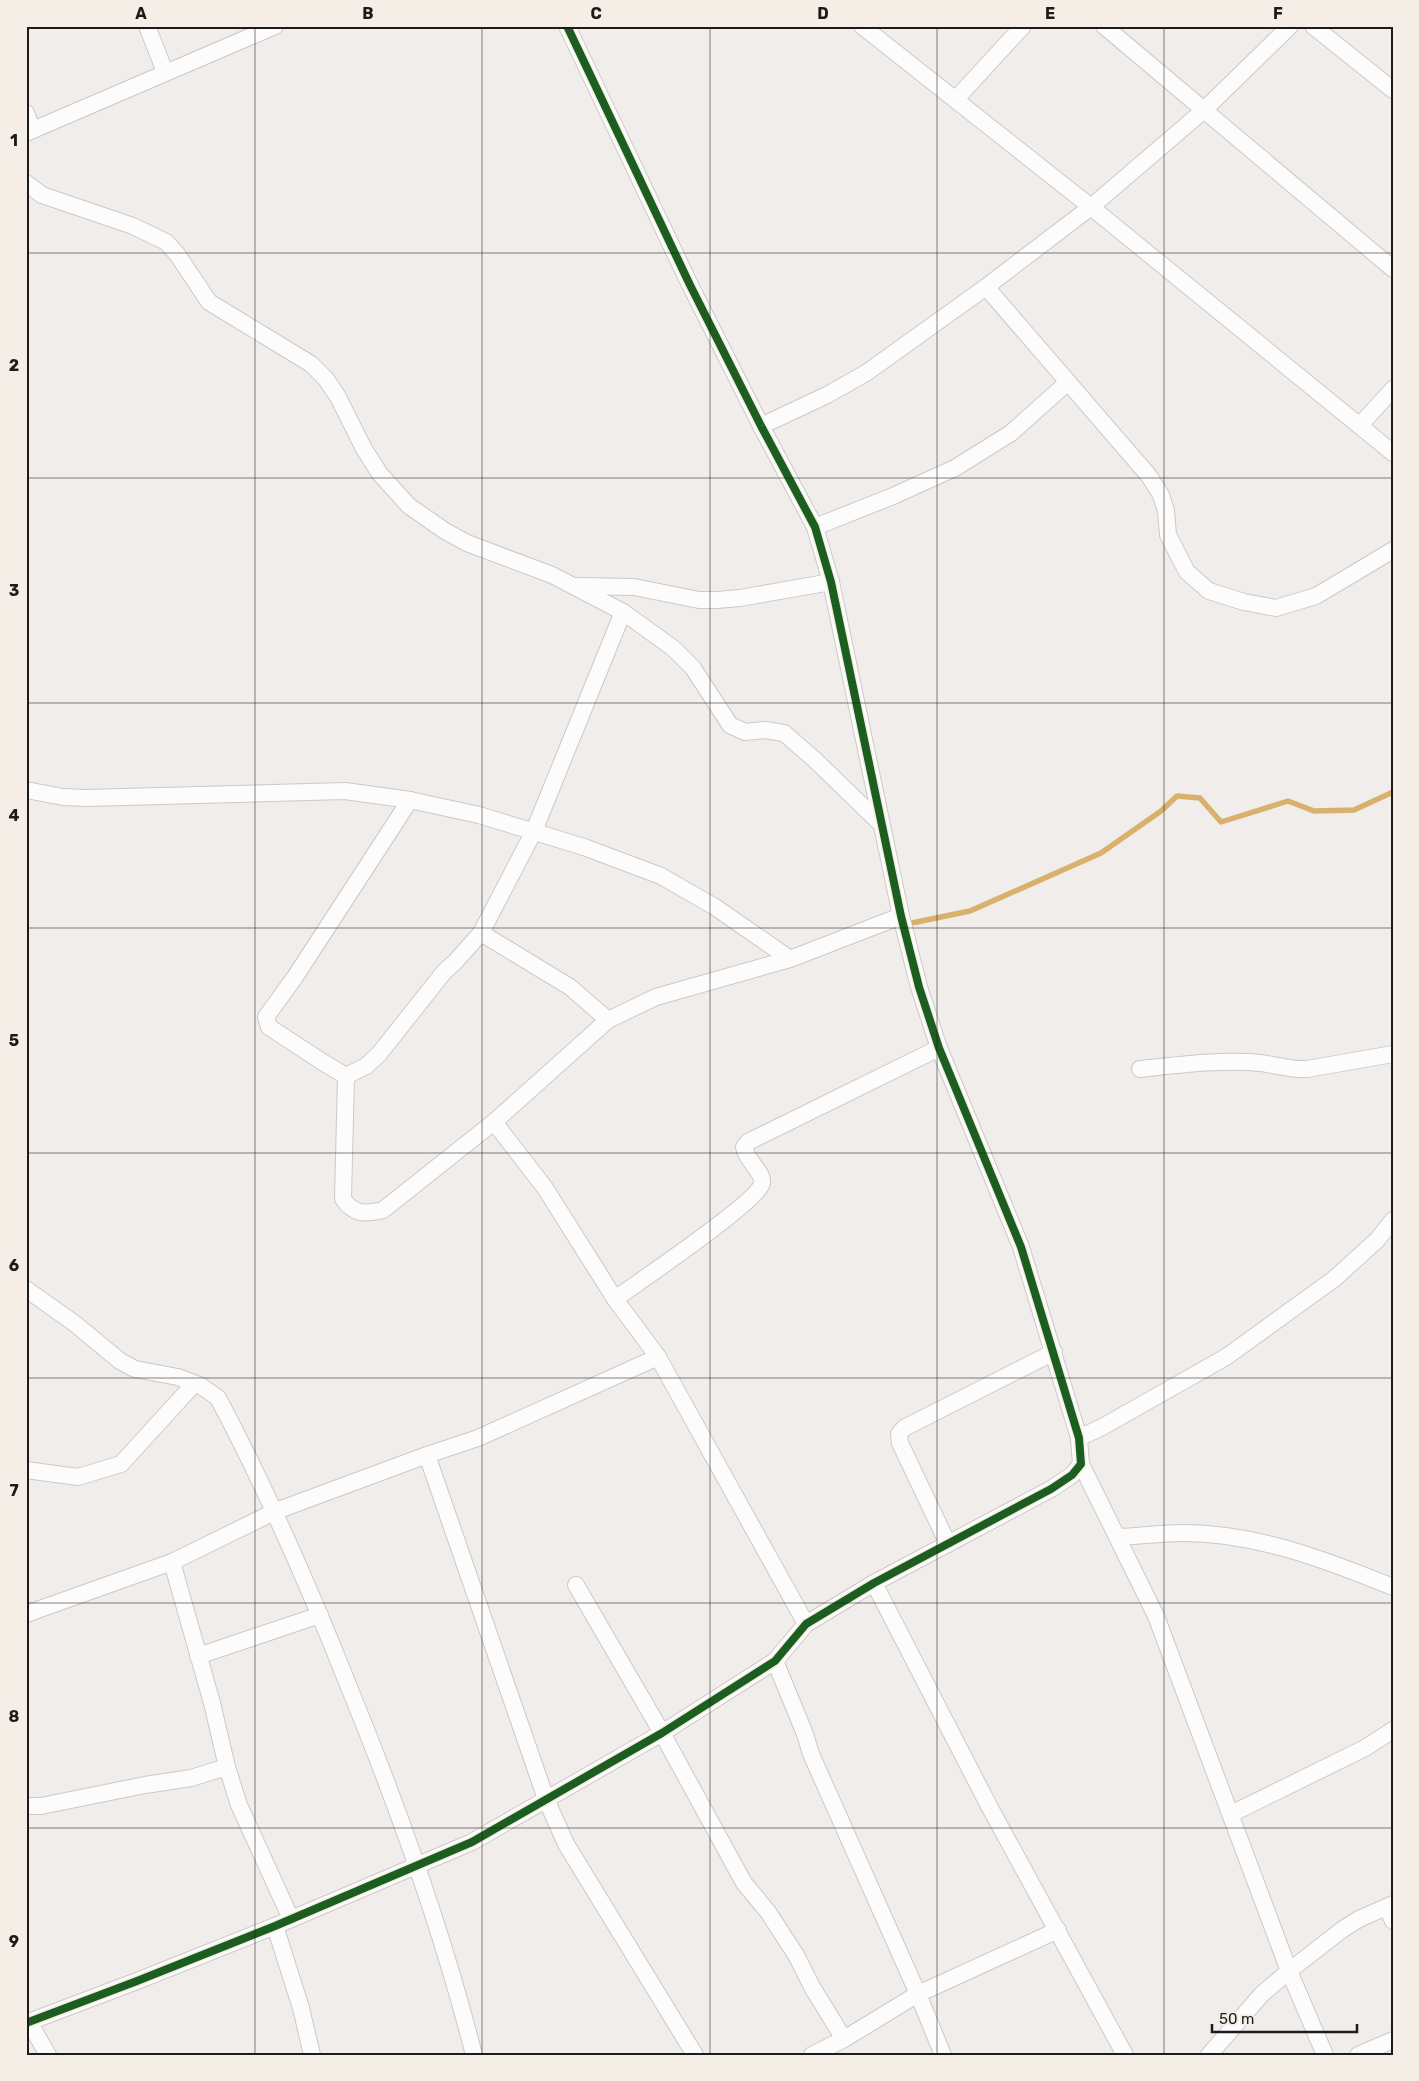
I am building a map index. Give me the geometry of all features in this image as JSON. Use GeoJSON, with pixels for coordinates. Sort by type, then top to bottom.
{"type":"FeatureCollection","features":[{"type":"Feature","properties":{"kind":"street"},"geometry":{"type":"LineString","coordinates":[[148,26],[165,72]]}},
{"type":"Feature","properties":{"kind":"street"},"geometry":{"type":"LineString","coordinates":[[567,26],[690,285],[761,426],[815,527],[831,582],[901,916],[919,988],[939,1048],[1020,1247],[1079,1438],[1081,1464],[1156,1616],[1289,1971],[1325,2055]]}},
{"type":"Feature","properties":{"kind":"street"},"geometry":{"type":"LineString","coordinates":[[862,26],[1091,207],[1393,453]]}},
{"type":"Feature","properties":{"kind":"street"},"geometry":{"type":"LineString","coordinates":[[956,99],[1023,26]]}},
{"type":"Feature","properties":{"kind":"street"},"geometry":{"type":"LineString","coordinates":[[1104,26],[1393,269]]}},
{"type":"Feature","properties":{"kind":"street"},"geometry":{"type":"LineString","coordinates":[[761,426],[827,395],[866,373],[986,287],[1091,207],[1204,111],[1290,26]]}},
{"type":"Feature","properties":{"kind":"street"},"geometry":{"type":"LineString","coordinates":[[1313,26],[1393,90]]}},
{"type":"Feature","properties":{"kind":"street"},"geometry":{"type":"LineString","coordinates":[[26,112],[29,132],[273,27]]}},
{"type":"Feature","properties":{"kind":"street"},"geometry":{"type":"LineString","coordinates":[[26,183],[42,195],[134,226],[166,242],[177,254],[209,302],[311,364],[326,380],[338,396],[364,449],[380,474],[409,506],[445,531],[467,543],[552,575],[623,612],[672,648],[693,668],[730,725],[745,732],[765,730],[784,733],[814,758],[882,825]]}},
{"type":"Feature","properties":{"kind":"street"},"geometry":{"type":"LineString","coordinates":[[986,287],[1149,476],[1161,495],[1166,511],[1168,536],[1171,543],[1187,572],[1210,591],[1244,602],[1276,608],[1316,596],[1393,550]]}},
{"type":"Feature","properties":{"kind":"street"},"geometry":{"type":"LineString","coordinates":[[815,527],[893,496],[955,468],[1011,434],[1068,382]]}},
{"type":"Feature","properties":{"kind":"street"},"geometry":{"type":"LineString","coordinates":[[1360,426],[1393,389]]}},
{"type":"Feature","properties":{"kind":"street"},"geometry":{"type":"LineString","coordinates":[[576,586],[634,587],[699,600],[717,600],[740,598],[831,582]]}},
{"type":"Feature","properties":{"kind":"street"},"geometry":{"type":"LineString","coordinates":[[346,1076],[366,1066],[379,1054],[444,972],[481,933],[534,831],[623,612]]}},
{"type":"Feature","properties":{"kind":"street"},"geometry":{"type":"LineString","coordinates":[[26,790],[63,797],[86,798],[345,792],[410,800],[479,815],[619,859],[660,876],[715,907],[790,959]]}},
{"type":"Feature","properties":{"kind":"street"},"geometry":{"type":"LineString","coordinates":[[346,1076],[269,1027],[266,1017],[295,977],[410,800]]}},
{"type":"Feature","properties":{"kind":"street"},"geometry":{"type":"LineString","coordinates":[[346,1076],[343,1199],[349,1208],[358,1212],[383,1210],[494,1122],[608,1020],[656,996],[790,959],[901,916]]}},
{"type":"Feature","properties":{"kind":"street"},"geometry":{"type":"LineString","coordinates":[[481,933],[570,987],[608,1020]]}},
{"type":"Feature","properties":{"kind":"street"},"geometry":{"type":"LineString","coordinates":[[615,1299],[738,1209],[759,1190],[762,1184],[762,1177],[745,1155],[744,1147],[748,1142],[939,1048]]}},
{"type":"Feature","properties":{"kind":"street"},"geometry":{"type":"LineString","coordinates":[[1140,1069],[1174,1065],[1242,1062],[1261,1063],[1294,1070],[1393,1054]]}},
{"type":"Feature","properties":{"kind":"street"},"geometry":{"type":"LineString","coordinates":[[494,1122],[545,1188],[615,1299],[658,1357],[806,1624]]}},
{"type":"Feature","properties":{"kind":"street"},"geometry":{"type":"LineString","coordinates":[[1079,1438],[1104,1426],[1226,1357],[1334,1279],[1377,1240],[1393,1220]]}},
{"type":"Feature","properties":{"kind":"street"},"geometry":{"type":"LineString","coordinates":[[26,1289],[120,1361],[135,1369],[178,1377],[218,1398],[276,1511],[385,1774],[437,1928],[474,2055]]}},
{"type":"Feature","properties":{"kind":"street"},"geometry":{"type":"LineString","coordinates":[[948,1544],[900,1443],[899,1434],[904,1428],[1054,1352]]}},
{"type":"Feature","properties":{"kind":"street"},"geometry":{"type":"LineString","coordinates":[[26,1614],[172,1562],[276,1511],[478,1438],[658,1357]]}},
{"type":"Feature","properties":{"kind":"street"},"geometry":{"type":"LineString","coordinates":[[26,1470],[78,1477],[121,1464],[194,1384]]}},
{"type":"Feature","properties":{"kind":"street"},"geometry":{"type":"LineString","coordinates":[[427,1455],[493,1651],[546,1799],[566,1844],[695,2055]]}},
{"type":"Feature","properties":{"kind":"street"},"geometry":{"type":"LineString","coordinates":[[48,2055],[28,2023],[275,1926],[472,1842],[662,1733],[704,1704],[775,1661],[806,1624],[874,1583],[1051,1489],[1072,1475],[1081,1464]]}},
{"type":"Feature","properties":{"kind":"street"},"geometry":{"type":"LineString","coordinates":[[1118,1537],[1183,1533],[1214,1535],[1274,1545],[1354,1571],[1393,1587]]}},
{"type":"Feature","properties":{"kind":"street"},"geometry":{"type":"LineString","coordinates":[[172,1562],[227,1767],[239,1804],[291,1919]]}},
{"type":"Feature","properties":{"kind":"street"},"geometry":{"type":"LineString","coordinates":[[874,1583],[989,1806],[1125,2055]]}},
{"type":"Feature","properties":{"kind":"street"},"geometry":{"type":"LineString","coordinates":[[576,1585],[662,1733],[744,1883],[768,1912],[796,1955],[844,2039]]}},
{"type":"Feature","properties":{"kind":"street"},"geometry":{"type":"LineString","coordinates":[[198,1656],[320,1615]]}},
{"type":"Feature","properties":{"kind":"street"},"geometry":{"type":"LineString","coordinates":[[775,1661],[806,1734],[811,1754],[918,1994],[943,2055]]}},
{"type":"Feature","properties":{"kind":"street"},"geometry":{"type":"LineString","coordinates":[[1231,1814],[1365,1748],[1393,1730]]}},
{"type":"Feature","properties":{"kind":"street"},"geometry":{"type":"LineString","coordinates":[[26,1806],[41,1806],[145,1785],[192,1778],[227,1767]]}},
{"type":"Feature","properties":{"kind":"street"},"geometry":{"type":"LineString","coordinates":[[1209,2055],[1262,1994],[1289,1971],[1343,1929],[1391,1911]]}},
{"type":"Feature","properties":{"kind":"street"},"geometry":{"type":"LineString","coordinates":[[275,1926],[301,2008],[312,2055]]}},
{"type":"Feature","properties":{"kind":"street"},"geometry":{"type":"LineString","coordinates":[[812,2055],[844,2039],[918,1994],[1058,1930]]}},
{"type":"Feature","properties":{"kind":"street"},"geometry":{"type":"LineString","coordinates":[[1358,2055],[1393,2040]]}},
{"type":"Feature","properties":{"kind":"waterway"},"geometry":{"type":"LineString","coordinates":[[912,923],[970,911],[1101,853],[1161,811],[1177,796],[1200,798],[1221,822],[1288,801],[1314,811],[1354,810],[1393,792]]}},
{"type":"Feature","properties":{"kind":"cycle path"},"geometry":{"type":"LineString","coordinates":[[26,2023],[275,1926],[472,1842],[662,1733],[775,1661],[806,1624],[874,1583],[1051,1489],[1072,1475],[1081,1464],[1079,1438],[1021,1247],[939,1048],[919,987],[901,916],[831,582],[815,527],[761,426],[690,285],[567,26]]}}]}
